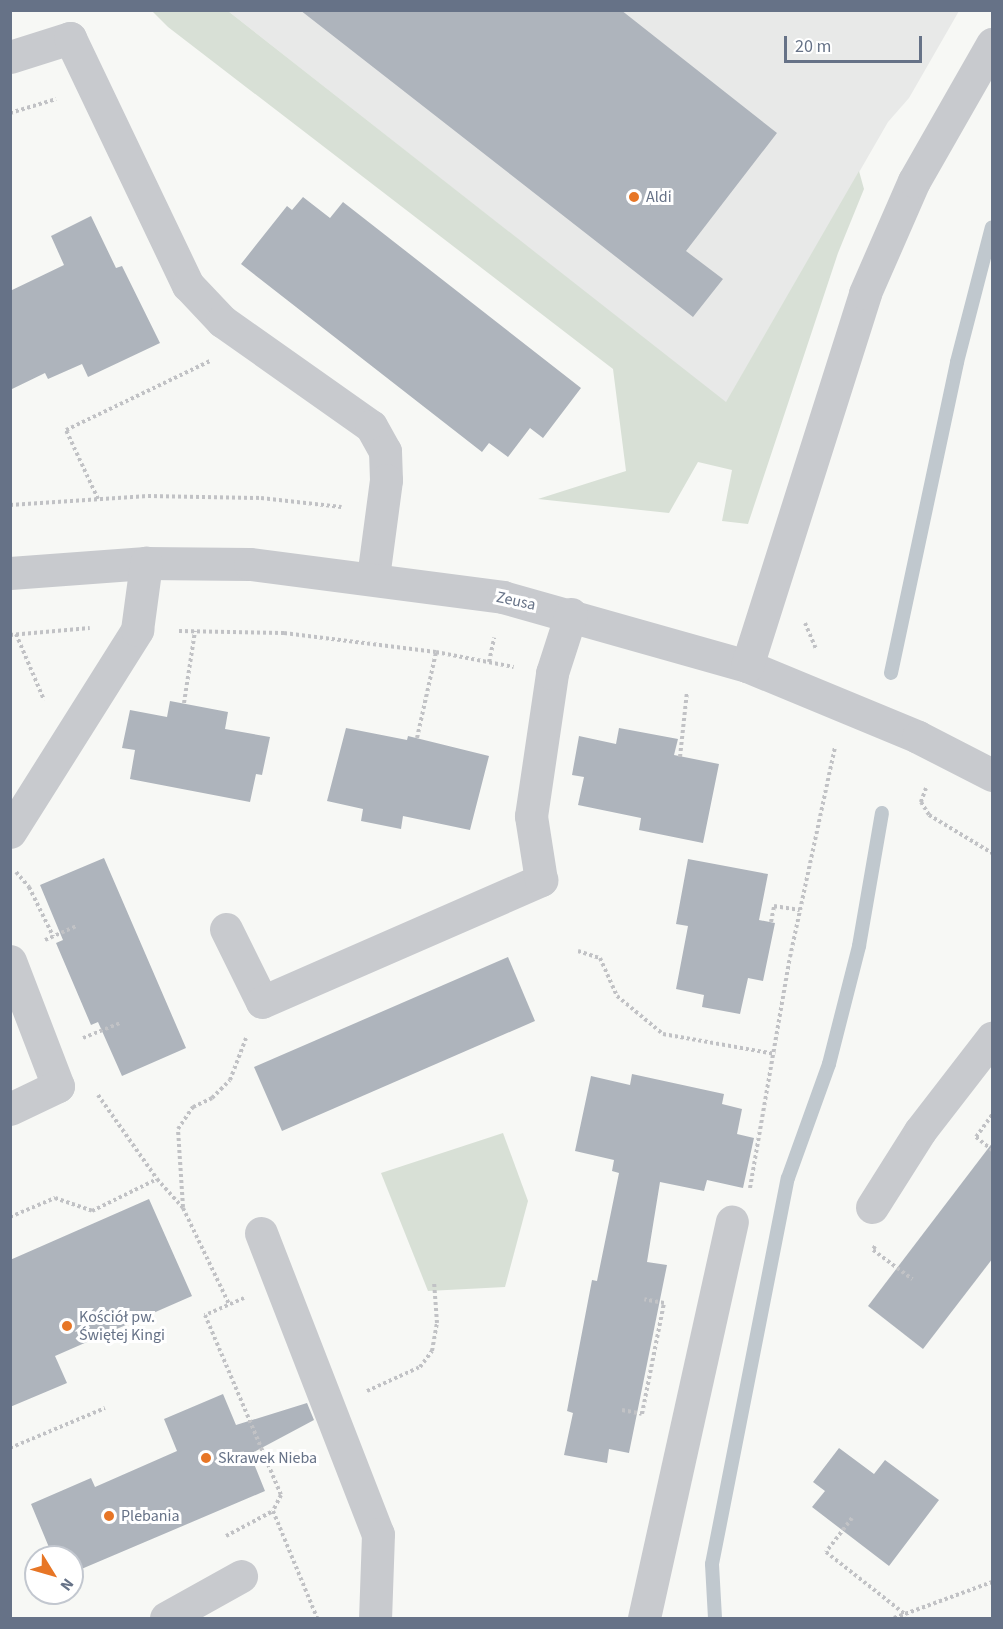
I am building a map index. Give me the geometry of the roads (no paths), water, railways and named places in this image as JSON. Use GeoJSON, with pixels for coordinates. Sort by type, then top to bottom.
{"type":"FeatureCollection","features":[{"type":"Feature","properties":{"kind":"street"},"geometry":{"type":"LineString","coordinates":[[10,57],[70,38],[188,285],[222,321],[371,426],[385,451],[387,480],[373,577]]}},
{"type":"Feature","properties":{"kind":"street"},"geometry":{"type":"LineString","coordinates":[[747,666],[865,293],[914,180],[993,44]]}},
{"type":"Feature","properties":{"kind":"street"},"geometry":{"type":"LineString","coordinates":[[10,832],[63,744],[137,630],[146,563]]}},
{"type":"Feature","properties":{"kind":"street","name":"Zeusa"},"geometry":{"type":"LineString","coordinates":[[10,573],[146,563],[250,564],[373,577],[503,597],[571,614],[747,666],[918,737],[993,775]]}},
{"type":"Feature","properties":{"kind":"street"},"geometry":{"type":"LineString","coordinates":[[226,929],[262,1002],[541,880],[531,816],[552,673],[571,614]]}},
{"type":"Feature","properties":{"kind":"street"},"geometry":{"type":"LineString","coordinates":[[10,961],[58,1086],[10,1109]]}},
{"type":"Feature","properties":{"kind":"street"},"geometry":{"type":"LineString","coordinates":[[872,1207],[920,1131],[993,1038]]}},
{"type":"Feature","properties":{"kind":"street"},"geometry":{"type":"LineString","coordinates":[[644,1618],[732,1222]]}},
{"type":"Feature","properties":{"kind":"street"},"geometry":{"type":"LineString","coordinates":[[261,1233],[378,1534],[375,1618]]}},
{"type":"Feature","properties":{"kind":"street"},"geometry":{"type":"LineString","coordinates":[[166,1618],[242,1576]]}},
{"type":"Feature","properties":{"kind":"waterway"},"geometry":{"type":"LineString","coordinates":[[891,673],[957,362],[992,227]]}},
{"type":"Feature","properties":{"kind":"waterway"},"geometry":{"type":"LineString","coordinates":[[715,1618],[712,1564],[788,1178],[829,1064],[859,946],[882,813]]}},
{"type":"Feature","properties":{"kind":"place","name":"Aldi"},"geometry":{"type":"Point","coordinates":[634,197]}},
{"type":"Feature","properties":{"kind":"place","name":"Kościół pw. Świętej Kingi"},"geometry":{"type":"Point","coordinates":[67,1326]}},
{"type":"Feature","properties":{"kind":"place","name":"Skrawek Nieba"},"geometry":{"type":"Point","coordinates":[206,1458]}},
{"type":"Feature","properties":{"kind":"place","name":"Plebania"},"geometry":{"type":"Point","coordinates":[109,1516]}}]}
